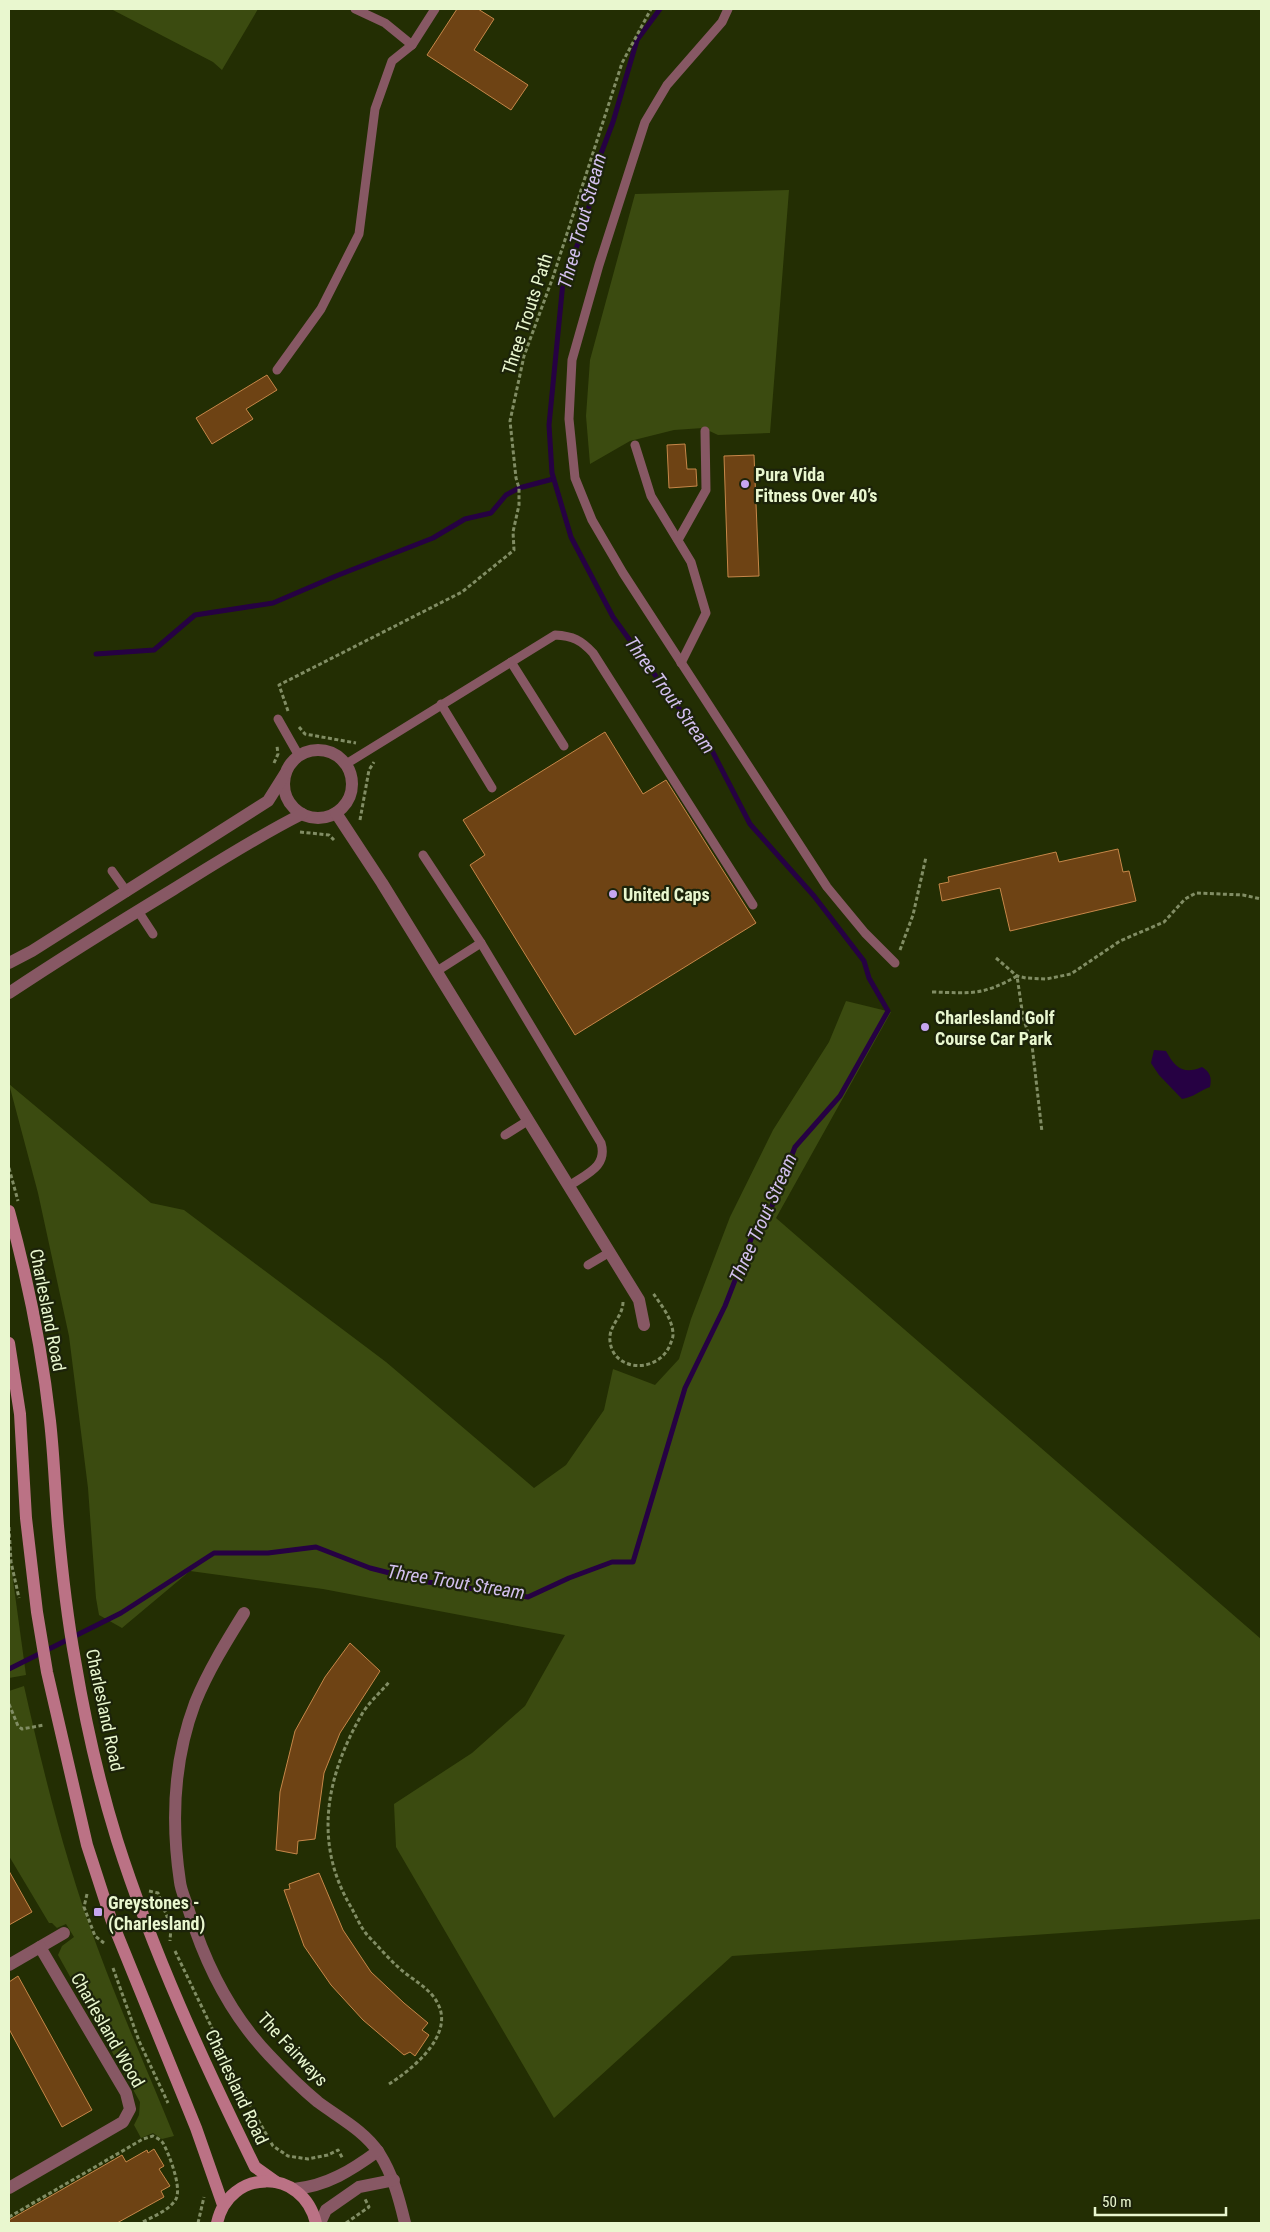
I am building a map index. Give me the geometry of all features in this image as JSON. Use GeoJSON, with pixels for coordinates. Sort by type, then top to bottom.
{"type":"FeatureCollection","features":[{"type":"Feature","properties":{"kind":"main road","name":"Charlesland Road"},"geometry":{"type":"LineString","coordinates":[[9,1210],[28,1280],[42,1362],[50,1422],[58,1528],[75,1660],[94,1751],[117,1840],[144,1916],[185,2018],[256,2167],[276,2182]]}},
{"type":"Feature","properties":{"kind":"main road"},"geometry":{"type":"LineString","coordinates":[[9,1343],[20,1414],[26,1518],[37,1612],[47,1672],[87,1845],[112,1919],[196,2128],[223,2206]]}},
{"type":"Feature","properties":{"kind":"main road"},"geometry":{"type":"LineString","coordinates":[[217,2223],[223,2206],[236,2191],[251,2183],[276,2182],[294,2189],[310,2206],[316,2223]]}},
{"type":"Feature","properties":{"kind":"street"},"geometry":{"type":"LineString","coordinates":[[9,963],[32,951],[268,801],[290,764],[308,751],[319,750],[329,752],[346,764],[352,785],[350,796],[336,813],[320,818],[302,814],[293,807],[286,797],[284,786],[285,774]]}},
{"type":"Feature","properties":{"kind":"street"},"geometry":{"type":"LineString","coordinates":[[336,813],[529,1120],[639,1300],[644,1326]]}},
{"type":"Feature","properties":{"kind":"street"},"geometry":{"type":"LineString","coordinates":[[9,993],[272,829],[302,814]]}},
{"type":"Feature","properties":{"kind":"street","name":"The Fairways"},"geometry":{"type":"LineString","coordinates":[[244,1613],[214,1661],[195,1704],[178,1767],[174,1822],[180,1884],[197,1936],[216,1978],[238,2015],[267,2053],[288,2074],[318,2102],[350,2124],[378,2151],[394,2180],[405,2223]]}},
{"type":"Feature","properties":{"kind":"street"},"geometry":{"type":"LineString","coordinates":[[9,1965],[64,1933]]}},
{"type":"Feature","properties":{"kind":"street","name":"Charlesland Wood"},"geometry":{"type":"LineString","coordinates":[[9,2188],[123,2122],[130,2109],[126,2093],[40,1946]]}},
{"type":"Feature","properties":{"kind":"street"},"geometry":{"type":"LineString","coordinates":[[294,2189],[312,2187],[350,2172],[378,2151]]}},
{"type":"Feature","properties":{"kind":"street"},"geometry":{"type":"LineString","coordinates":[[320,2223],[326,2210],[359,2187],[394,2180]]}},
{"type":"Feature","properties":{"kind":"lane"},"geometry":{"type":"LineString","coordinates":[[355,9],[385,23],[412,45]]}},
{"type":"Feature","properties":{"kind":"lane"},"geometry":{"type":"LineString","coordinates":[[277,370],[321,310],[358,234],[374,110],[392,61],[412,45],[435,9]]}},
{"type":"Feature","properties":{"kind":"lane"},"geometry":{"type":"LineString","coordinates":[[728,9],[722,22],[667,85],[645,122],[599,265],[572,360],[569,419],[575,478],[592,520],[827,887],[865,934],[895,963]]}},
{"type":"Feature","properties":{"kind":"lane"},"geometry":{"type":"LineString","coordinates":[[678,540],[706,490],[705,431]]}},
{"type":"Feature","properties":{"kind":"lane"},"geometry":{"type":"LineString","coordinates":[[635,445],[651,496],[691,562],[706,614],[682,663]]}},
{"type":"Feature","properties":{"kind":"lane"},"geometry":{"type":"LineString","coordinates":[[346,764],[555,635],[571,636],[582,642],[593,653],[753,905]]}},
{"type":"Feature","properties":{"kind":"lane"},"geometry":{"type":"LineString","coordinates":[[511,662],[564,746]]}},
{"type":"Feature","properties":{"kind":"lane"},"geometry":{"type":"LineString","coordinates":[[442,704],[492,788]]}},
{"type":"Feature","properties":{"kind":"lane"},"geometry":{"type":"LineString","coordinates":[[278,719],[299,756]]}},
{"type":"Feature","properties":{"kind":"lane"},"geometry":{"type":"LineString","coordinates":[[423,854],[481,943],[601,1143],[604,1151],[602,1161],[593,1171],[569,1186]]}},
{"type":"Feature","properties":{"kind":"lane"},"geometry":{"type":"LineString","coordinates":[[112,871],[126,892]]}},
{"type":"Feature","properties":{"kind":"lane"},"geometry":{"type":"LineString","coordinates":[[138,911],[153,934]]}},
{"type":"Feature","properties":{"kind":"lane"},"geometry":{"type":"LineString","coordinates":[[436,971],[481,943]]}},
{"type":"Feature","properties":{"kind":"lane"},"geometry":{"type":"LineString","coordinates":[[505,1135],[529,1120]]}},
{"type":"Feature","properties":{"kind":"lane"},"geometry":{"type":"LineString","coordinates":[[588,1265],[610,1252]]}},
{"type":"Feature","properties":{"kind":"path","name":"Three Trouts Path"},"geometry":{"type":"LineString","coordinates":[[278,719],[288,713],[279,685],[462,592],[514,550],[513,532],[519,505],[519,488],[516,478],[510,421],[524,356],[552,278],[622,63],[651,9]]}},
{"type":"Feature","properties":{"kind":"path"},"geometry":{"type":"LineString","coordinates":[[294,720],[304,734],[332,737],[343,742],[356,742],[362,738],[374,762],[369,770],[367,791],[359,820],[363,828]]}},
{"type":"Feature","properties":{"kind":"path"},"geometry":{"type":"LineString","coordinates":[[273,764],[278,754],[277,743]]}},
{"type":"Feature","properties":{"kind":"path"},"geometry":{"type":"LineString","coordinates":[[292,834],[298,832],[329,835],[340,845]]}},
{"type":"Feature","properties":{"kind":"path"},"geometry":{"type":"LineString","coordinates":[[895,963],[913,915],[926,857]]}},
{"type":"Feature","properties":{"kind":"path"},"geometry":{"type":"LineString","coordinates":[[996,958],[1017,976],[1046,979],[1071,974],[1120,941],[1164,922],[1185,899],[1196,893],[1243,895],[1261,899]]}},
{"type":"Feature","properties":{"kind":"path"},"geometry":{"type":"LineString","coordinates":[[932,992],[978,993],[1001,985],[1017,976]]}},
{"type":"Feature","properties":{"kind":"path"},"geometry":{"type":"LineString","coordinates":[[1017,976],[1023,1017],[1032,1045],[1042,1132]]}},
{"type":"Feature","properties":{"kind":"path"},"geometry":{"type":"LineString","coordinates":[[622,1298],[623,1304],[618,1318],[609,1332],[610,1344],[619,1358],[634,1366],[656,1363],[667,1353],[674,1336],[668,1316],[653,1292]]}},
{"type":"Feature","properties":{"kind":"path"},"geometry":{"type":"LineString","coordinates":[[9,1527],[11,1562],[19,1599]]}},
{"type":"Feature","properties":{"kind":"path"},"geometry":{"type":"LineString","coordinates":[[389,2084],[406,2074],[434,2042],[443,2024],[439,2004],[426,1988],[398,1967],[366,1934],[344,1895],[332,1864],[327,1836],[329,1802],[341,1759],[363,1712],[390,1682]]}},
{"type":"Feature","properties":{"kind":"path"},"geometry":{"type":"LineString","coordinates":[[9,1704],[18,1726],[22,1729],[44,1725]]}},
{"type":"Feature","properties":{"kind":"path"},"geometry":{"type":"LineString","coordinates":[[9,2217],[143,2139],[154,2136],[162,2141],[177,2181],[177,2198],[171,2206],[141,2223]]}},
{"type":"Feature","properties":{"kind":"green space"},"geometry":{"type":"Polygon","coordinates":[[[111,9],[258,9],[222,70],[213,62],[111,9]]]}},
{"type":"Feature","properties":{"kind":"green space"},"geometry":{"type":"Polygon","coordinates":[[[789,190],[770,433],[718,435],[703,428],[674,430],[630,441],[590,464],[586,416],[590,360],[635,194],[789,190]]]}},
{"type":"Feature","properties":{"kind":"green space"},"geometry":{"type":"Polygon","coordinates":[[[846,1001],[891,1012],[776,1218],[1261,1639],[1261,1919],[732,1956],[554,2118],[396,1847],[394,1804],[472,1753],[525,1706],[565,1635],[323,1589],[190,1571],[122,1628],[99,1615],[96,1598],[88,1488],[69,1336],[38,1193],[9,1084],[151,1203],[184,1210],[386,1362],[534,1488],[566,1465],[604,1410],[613,1369],[655,1385],[679,1359],[691,1319],[730,1217],[773,1130],[829,1042],[846,1001]]]}},
{"type":"Feature","properties":{"kind":"green space"},"geometry":{"type":"Polygon","coordinates":[[[9,1551],[26,1675],[9,1678],[9,1551]]]}},
{"type":"Feature","properties":{"kind":"green space"},"geometry":{"type":"Polygon","coordinates":[[[24,1686],[56,1819],[86,1917],[116,1996],[174,2136],[162,2139],[153,2133],[141,2138],[134,2125],[139,2115],[140,2102],[58,1955],[62,1946],[74,1937],[66,1924],[57,1928],[52,1923],[49,1923],[9,1856],[9,1691],[24,1686]]]}},
{"type":"Feature","properties":{"kind":"shaded area"},"geometry":{"type":"Polygon","coordinates":[[[1154,1050],[1166,1051],[1177,1066],[1185,1070],[1202,1067],[1210,1075],[1210,1087],[1182,1099],[1159,1075],[1151,1063],[1154,1050]]]}},
{"type":"Feature","properties":{"kind":"building"},"geometry":{"type":"Polygon","coordinates":[[[457,9],[478,9],[494,19],[474,50],[528,85],[511,110],[427,55],[457,9]]]}},
{"type":"Feature","properties":{"kind":"building"},"geometry":{"type":"Polygon","coordinates":[[[267,375],[277,390],[246,409],[253,419],[212,444],[196,418],[267,375]]]}},
{"type":"Feature","properties":{"kind":"building"},"geometry":{"type":"Polygon","coordinates":[[[685,444],[687,469],[696,469],[697,486],[669,488],[667,445],[685,444]]]}},
{"type":"Feature","properties":{"kind":"building"},"geometry":{"type":"Polygon","coordinates":[[[754,455],[759,576],[728,577],[724,456],[754,455]]]}},
{"type":"Feature","properties":{"kind":"building","name":"United Caps"},"geometry":{"type":"Polygon","coordinates":[[[605,732],[643,794],[666,780],[756,923],[575,1035],[470,865],[485,855],[463,820],[605,732]]]}},
{"type":"Feature","properties":{"kind":"building"},"geometry":{"type":"Polygon","coordinates":[[[1118,849],[1123,872],[1129,871],[1136,901],[1010,931],[1000,888],[942,901],[939,884],[949,882],[948,877],[1056,852],[1059,862],[1118,849]]]}},
{"type":"Feature","properties":{"kind":"building"},"geometry":{"type":"Polygon","coordinates":[[[350,1643],[380,1671],[340,1733],[324,1773],[315,1839],[298,1841],[297,1854],[276,1850],[280,1792],[295,1731],[325,1677],[350,1643]]]}},
{"type":"Feature","properties":{"kind":"building"},"geometry":{"type":"Polygon","coordinates":[[[9,1871],[32,1912],[9,1925],[9,1871]]]}},
{"type":"Feature","properties":{"kind":"building"},"geometry":{"type":"Polygon","coordinates":[[[319,1873],[343,1930],[371,1972],[428,2023],[422,2030],[429,2035],[415,2056],[410,2052],[404,2055],[363,2020],[331,1985],[304,1946],[284,1890],[290,1889],[289,1884],[319,1873]]]}},
{"type":"Feature","properties":{"kind":"building"},"geometry":{"type":"Polygon","coordinates":[[[18,1976],[92,2110],[62,2127],[9,2029],[9,1982],[18,1976]]]}},
{"type":"Feature","properties":{"kind":"building"},"geometry":{"type":"Polygon","coordinates":[[[154,2149],[164,2166],[159,2169],[170,2186],[161,2191],[164,2197],[117,2223],[9,2223],[9,2220],[122,2155],[126,2162],[147,2150],[148,2153],[154,2149]]]}},
{"type":"Feature","properties":{"kind":"waterway","name":"Three Trout Stream"},"geometry":{"type":"LineString","coordinates":[[9,1669],[121,1613],[214,1553],[268,1553],[316,1547],[370,1568],[421,1581],[528,1597],[569,1578],[612,1562],[633,1562],[685,1388],[725,1306],[755,1229],[770,1211],[795,1147],[840,1096],[888,1011],[869,978],[864,961],[814,896],[750,824],[706,739],[684,715],[613,617],[571,537],[552,473],[549,425],[563,282],[587,220],[594,172],[613,122],[637,40],[660,9]]}},
{"type":"Feature","properties":{"kind":"waterway"},"geometry":{"type":"LineString","coordinates":[[96,654],[154,650],[195,615],[273,603],[433,538],[465,519],[491,513],[506,495],[519,488],[553,479]]}},
{"type":"Feature","properties":{"kind":"place","name":"Pura Vida Fitness Over 40’s"},"geometry":{"type":"Point","coordinates":[745,484]}},
{"type":"Feature","properties":{"kind":"place","name":"United Caps"},"geometry":{"type":"Point","coordinates":[613,894]}},
{"type":"Feature","properties":{"kind":"place","name":"Charlesland Golf Course Car Park"},"geometry":{"type":"Point","coordinates":[925,1027]}},
{"type":"Feature","properties":{"kind":"place","name":"Greystones - (Charlesland)"},"geometry":{"type":"Point","coordinates":[98,1912]}}]}
